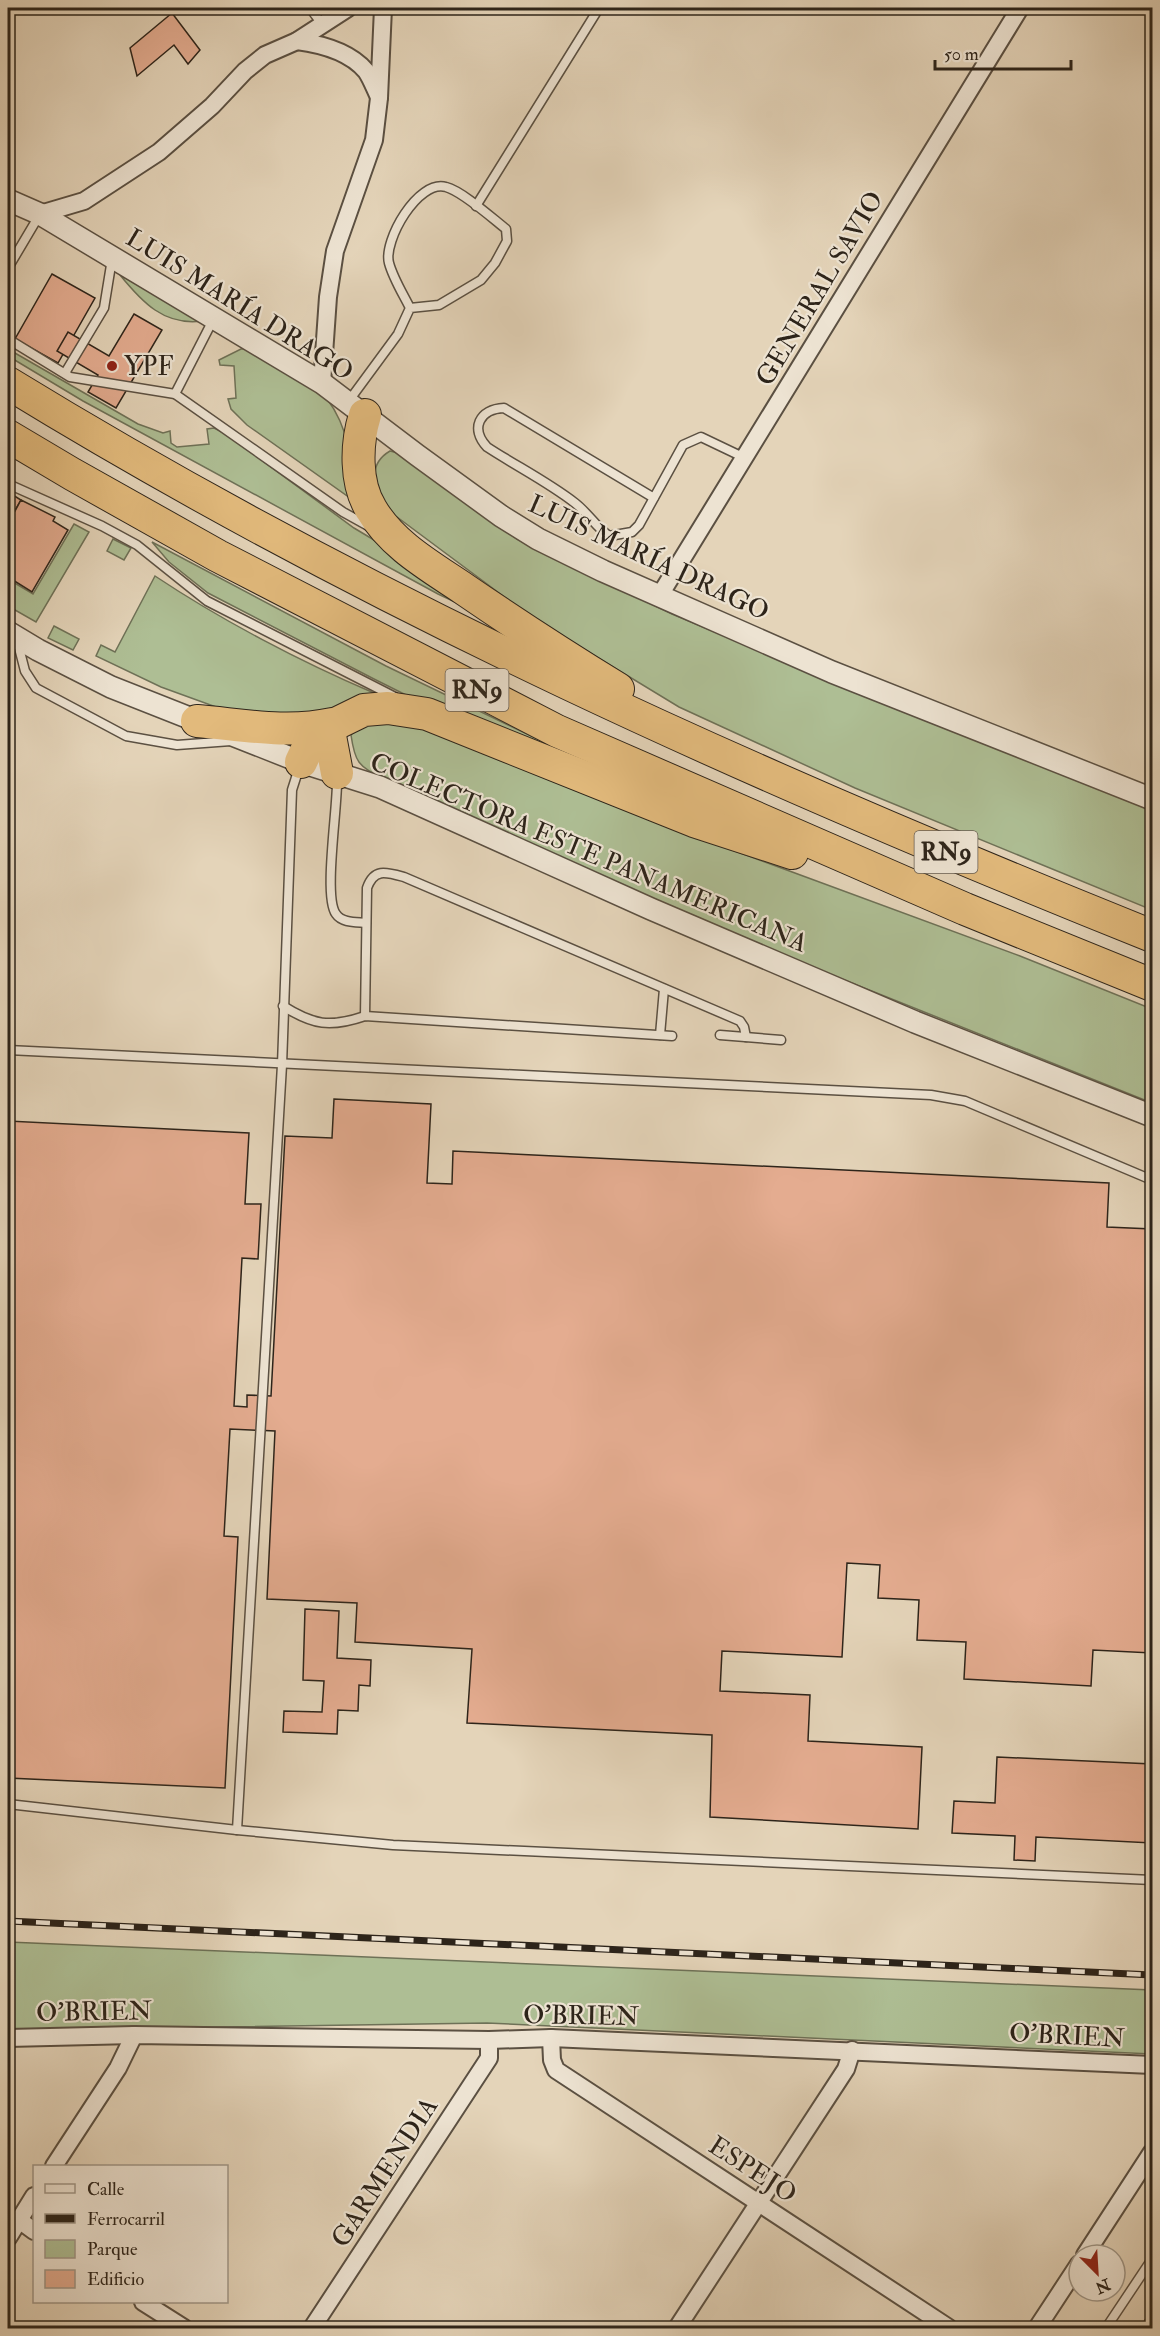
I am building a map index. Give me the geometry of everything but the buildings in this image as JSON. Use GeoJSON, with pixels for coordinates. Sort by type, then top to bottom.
{"type":"FeatureCollection","features":[{"type":"Feature","properties":{"kind":"highway","name":"RN9"},"geometry":{"type":"LineString","coordinates":[[8,383],[93,435],[261,528],[553,678],[742,765],[990,871],[1152,936]]}},
{"type":"Feature","properties":{"kind":"highway"},"geometry":{"type":"LineString","coordinates":[[356,409],[360,429],[359,463],[363,493],[371,510],[399,544],[540,641],[742,765]]}},
{"type":"Feature","properties":{"kind":"highway","name":"RN9"},"geometry":{"type":"LineString","coordinates":[[8,436],[218,556],[557,731],[964,909],[1152,985]]}},
{"type":"Feature","properties":{"kind":"highway"},"geometry":{"type":"LineString","coordinates":[[301,762],[311,741],[319,732],[364,710],[388,708],[427,714],[694,821],[964,909]]}},
{"type":"Feature","properties":{"kind":"highway"},"geometry":{"type":"LineString","coordinates":[[196,721],[270,730],[333,724]]}},
{"type":"Feature","properties":{"kind":"highway"},"geometry":{"type":"LineString","coordinates":[[333,724],[330,736],[337,773]]}},
{"type":"Feature","properties":{"kind":"street"},"geometry":{"type":"LineString","coordinates":[[20,209],[84,201],[159,152],[212,106],[245,71],[265,56],[297,41],[348,8]]}},
{"type":"Feature","properties":{"kind":"street"},"geometry":{"type":"LineString","coordinates":[[322,382],[328,297],[335,251],[375,140],[383,8]]}},
{"type":"Feature","properties":{"kind":"street","name":"GENERAL SAVIO"},"geometry":{"type":"LineString","coordinates":[[660,595],[1020,8]]}},
{"type":"Feature","properties":{"kind":"street"},"geometry":{"type":"LineString","coordinates":[[297,41],[316,43],[355,63],[366,72],[379,98]]}},
{"type":"Feature","properties":{"kind":"street","name":"LUIS MARÍA DRAGO"},"geometry":{"type":"LineString","coordinates":[[20,209],[112,257],[322,382],[492,509],[538,539],[603,571],[832,672],[1152,799]]}},
{"type":"Feature","properties":{"kind":"street","name":"COLECTORA ESTE PANAMERICANA"},"geometry":{"type":"LineString","coordinates":[[12,635],[111,687],[301,762],[391,792],[651,909],[915,1022],[1152,1116]]}},
{"type":"Feature","properties":{"kind":"street"},"geometry":{"type":"LineString","coordinates":[[55,2165],[118,2068],[134,2035]]}},
{"type":"Feature","properties":{"kind":"street","name":"O'BRIEN"},"geometry":{"type":"LineString","coordinates":[[8,2038],[134,2035],[489,2040],[551,2038],[1152,2064]]}},
{"type":"Feature","properties":{"kind":"street","name":"ESPEJO"},"geometry":{"type":"LineString","coordinates":[[551,2038],[552,2060],[556,2070],[949,2328]]}},
{"type":"Feature","properties":{"kind":"street","name":"GARMENDIA"},"geometry":{"type":"LineString","coordinates":[[312,2328],[489,2058],[489,2040]]}},
{"type":"Feature","properties":{"kind":"street"},"geometry":{"type":"LineString","coordinates":[[677,2328],[846,2069],[852,2050]]}},
{"type":"Feature","properties":{"kind":"street"},"geometry":{"type":"LineString","coordinates":[[1093,2243],[1152,2152]]}},
{"type":"Feature","properties":{"kind":"street"},"geometry":{"type":"LineString","coordinates":[[8,2238],[33,2198]]}},
{"type":"Feature","properties":{"kind":"street"},"geometry":{"type":"LineString","coordinates":[[19,2220],[33,2230]]}},
{"type":"Feature","properties":{"kind":"street"},"geometry":{"type":"LineString","coordinates":[[1037,2328],[1067,2282]]}},
{"type":"Feature","properties":{"kind":"street"},"geometry":{"type":"LineString","coordinates":[[146,2303],[184,2328]]}},
{"type":"Feature","properties":{"kind":"lane"},"geometry":{"type":"LineString","coordinates":[[310,8],[322,24]]}},
{"type":"Feature","properties":{"kind":"lane"},"geometry":{"type":"LineString","coordinates":[[476,206],[599,8]]}},
{"type":"Feature","properties":{"kind":"lane"},"geometry":{"type":"LineString","coordinates":[[356,409],[410,308],[388,261],[389,244],[412,204],[422,192],[435,186],[447,187],[506,229],[507,242],[495,263],[481,280],[440,306],[410,308]]}},
{"type":"Feature","properties":{"kind":"lane"},"geometry":{"type":"LineString","coordinates":[[8,268],[20,209]]}},
{"type":"Feature","properties":{"kind":"lane"},"geometry":{"type":"LineString","coordinates":[[65,373],[104,308],[112,257]]}},
{"type":"Feature","properties":{"kind":"lane"},"geometry":{"type":"LineString","coordinates":[[175,394],[214,318]]}},
{"type":"Feature","properties":{"kind":"lane"},"geometry":{"type":"LineString","coordinates":[[8,339],[70,377],[175,394],[344,512],[399,544]]}},
{"type":"Feature","properties":{"kind":"lane"},"geometry":{"type":"LineString","coordinates":[[654,498],[504,408],[493,408],[486,413],[477,426],[479,439],[487,447],[574,502],[589,515],[600,530],[609,536],[632,532],[639,525],[654,498],[683,445],[701,437],[745,458]]}},
{"type":"Feature","properties":{"kind":"lane"},"geometry":{"type":"LineString","coordinates":[[8,484],[102,526],[137,545],[207,601],[427,714]]}},
{"type":"Feature","properties":{"kind":"lane"},"geometry":{"type":"LineString","coordinates":[[12,635],[25,671],[36,688],[126,736],[177,745],[243,740]]}},
{"type":"Feature","properties":{"kind":"lane"},"geometry":{"type":"LineString","coordinates":[[237,1830],[282,1065],[292,790],[301,762]]}},
{"type":"Feature","properties":{"kind":"lane"},"geometry":{"type":"LineString","coordinates":[[337,773],[338,801],[330,881],[332,905],[341,919],[366,923]]}},
{"type":"Feature","properties":{"kind":"lane"},"geometry":{"type":"LineString","coordinates":[[364,1016],[365,903],[370,879],[378,873],[404,877],[740,1021],[746,1037]]}},
{"type":"Feature","properties":{"kind":"lane"},"geometry":{"type":"LineString","coordinates":[[660,1035],[664,989]]}},
{"type":"Feature","properties":{"kind":"lane"},"geometry":{"type":"LineString","coordinates":[[283,1006],[304,1019],[320,1023],[336,1024],[364,1016],[672,1036]]}},
{"type":"Feature","properties":{"kind":"lane"},"geometry":{"type":"LineString","coordinates":[[720,1035],[781,1040]]}},
{"type":"Feature","properties":{"kind":"lane"},"geometry":{"type":"LineString","coordinates":[[8,1050],[931,1095],[965,1101],[1152,1180]]}},
{"type":"Feature","properties":{"kind":"lane"},"geometry":{"type":"LineString","coordinates":[[8,1804],[393,1845],[1152,1880]]}},
{"type":"Feature","properties":{"kind":"lane"},"geometry":{"type":"LineString","coordinates":[[1106,2328],[1152,2259]]}},
{"type":"Feature","properties":{"kind":"green space"},"geometry":{"type":"Polygon","coordinates":[[[120,275],[202,321],[188,322],[165,316],[146,303],[120,275]]]}},
{"type":"Feature","properties":{"kind":"green space"},"geometry":{"type":"Polygon","coordinates":[[[253,348],[305,379],[329,402],[348,443],[360,505],[247,425],[231,409],[228,399],[236,398],[234,366],[220,365],[219,360],[241,349],[253,348]]]}},
{"type":"Feature","properties":{"kind":"green space"},"geometry":{"type":"Polygon","coordinates":[[[8,349],[138,424],[163,433],[170,431],[171,443],[177,447],[209,444],[207,429],[214,428],[226,434],[354,528],[431,574],[498,622],[438,594],[83,401],[8,356],[8,349]]]}},
{"type":"Feature","properties":{"kind":"green space"},"geometry":{"type":"Polygon","coordinates":[[[390,451],[406,455],[517,539],[672,614],[918,717],[1152,810],[1152,910],[855,788],[679,707],[534,619],[393,514],[382,498],[375,481],[377,465],[390,451]]]}},
{"type":"Feature","properties":{"kind":"green space"},"geometry":{"type":"Polygon","coordinates":[[[74,524],[89,532],[36,622],[8,606],[8,579],[33,594],[74,524]]]}},
{"type":"Feature","properties":{"kind":"green space"},"geometry":{"type":"Polygon","coordinates":[[[113,539],[131,548],[124,560],[107,551],[113,539]]]}},
{"type":"Feature","properties":{"kind":"green space"},"geometry":{"type":"Polygon","coordinates":[[[152,542],[386,666],[645,791],[440,712],[374,679],[208,593],[169,562],[152,542]]]}},
{"type":"Feature","properties":{"kind":"green space"},"geometry":{"type":"Polygon","coordinates":[[[155,576],[262,639],[318,668],[374,693],[326,715],[249,719],[161,687],[96,656],[101,645],[115,652],[155,576]]]}},
{"type":"Feature","properties":{"kind":"green space"},"geometry":{"type":"Polygon","coordinates":[[[54,626],[79,639],[73,650],[48,638],[54,626]]]}},
{"type":"Feature","properties":{"kind":"green space"},"geometry":{"type":"Polygon","coordinates":[[[404,718],[651,820],[1020,956],[1152,1009],[1152,1103],[704,924],[383,779],[368,770],[356,758],[351,735],[360,724],[404,718]]]}},
{"type":"Feature","properties":{"kind":"green space"},"geometry":{"type":"Polygon","coordinates":[[[8,1942],[1152,1990],[1152,2054],[487,2023],[8,2030],[8,1942]]]}},
{"type":"Feature","properties":{"kind":"railway"},"geometry":{"type":"LineString","coordinates":[[8,1921],[1152,1975]]}},
{"type":"Feature","properties":{"kind":"place","name":"YPF"},"geometry":{"type":"Point","coordinates":[112,366]}}]}
